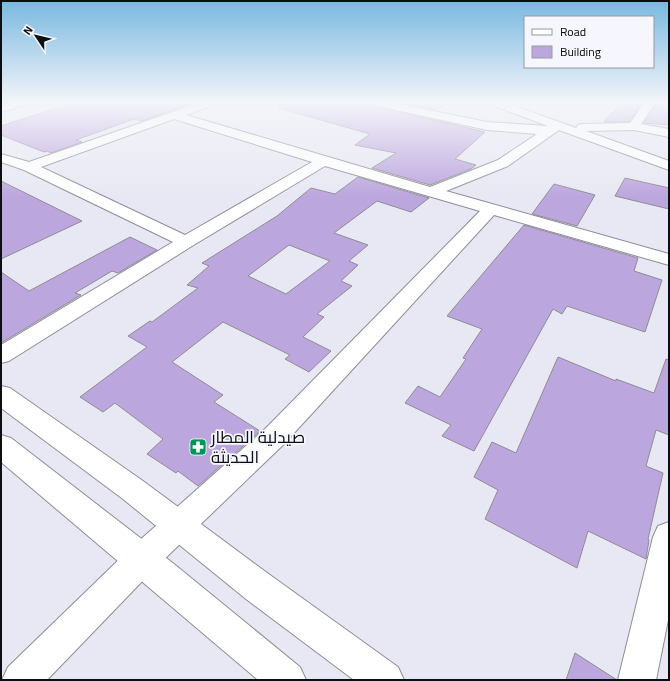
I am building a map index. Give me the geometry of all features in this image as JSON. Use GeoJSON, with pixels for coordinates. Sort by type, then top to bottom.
{"type":"FeatureCollection","features":[{"type":"Feature","properties":{"kind":"street"},"geometry":{"type":"LineString","coordinates":[[29,167],[125,134]]}},
{"type":"Feature","properties":{"kind":"street"},"geometry":{"type":"LineString","coordinates":[[234,134],[490,210],[669,260]]}},
{"type":"Feature","properties":{"kind":"street"},"geometry":{"type":"LineString","coordinates":[[431,192],[503,163],[546,134]]}},
{"type":"Feature","properties":{"kind":"street"},"geometry":{"type":"LineString","coordinates":[[571,134],[669,166]]}},
{"type":"Feature","properties":{"kind":"street"},"geometry":{"type":"LineString","coordinates":[[598,134],[669,159]]}},
{"type":"Feature","properties":{"kind":"street"},"geometry":{"type":"LineString","coordinates":[[1,158],[29,167],[186,242]]}},
{"type":"Feature","properties":{"kind":"street"},"geometry":{"type":"LineString","coordinates":[[1,355],[186,242],[323,161]]}},
{"type":"Feature","properties":{"kind":"street"},"geometry":{"type":"LineString","coordinates":[[21,680],[142,559],[275,436],[490,210]]}},
{"type":"Feature","properties":{"kind":"street"},"geometry":{"type":"LineString","coordinates":[[1,395],[180,525],[258,586],[385,680]]}},
{"type":"Feature","properties":{"kind":"street"},"geometry":{"type":"LineString","coordinates":[[1,446],[142,559],[287,680]]}},
{"type":"Feature","properties":{"kind":"street"},"geometry":{"type":"LineString","coordinates":[[637,680],[669,537]]}},
{"type":"Feature","properties":{"kind":"building"},"geometry":{"type":"Polygon","coordinates":[[[1,134],[93,134],[76,140],[82,142],[51,153],[47,151],[44,152],[1,134]]]}},
{"type":"Feature","properties":{"kind":"building"},"geometry":{"type":"Polygon","coordinates":[[[370,134],[483,134],[455,159],[476,165],[471,169],[430,185],[372,168],[396,153],[355,145],[370,134]]]}},
{"type":"Feature","properties":{"kind":"building"},"geometry":{"type":"Polygon","coordinates":[[[358,177],[429,198],[411,212],[377,201],[334,233],[368,245],[349,261],[358,265],[341,281],[352,286],[317,314],[324,317],[303,337],[331,351],[309,372],[285,359],[290,355],[223,322],[172,362],[223,395],[214,402],[260,431],[198,486],[178,471],[176,473],[147,454],[163,439],[115,403],[103,412],[80,397],[147,347],[128,336],[150,321],[152,322],[198,288],[187,285],[209,266],[202,263],[277,216],[311,188],[335,194],[358,177]],[[289,245],[248,276],[286,294],[330,261],[289,245]]]}},
{"type":"Feature","properties":{"kind":"building"},"geometry":{"type":"Polygon","coordinates":[[[625,178],[669,188],[669,209],[615,196],[625,178]]]}},
{"type":"Feature","properties":{"kind":"building"},"geometry":{"type":"Polygon","coordinates":[[[1,181],[82,221],[1,259],[1,181]]]}},
{"type":"Feature","properties":{"kind":"building"},"geometry":{"type":"Polygon","coordinates":[[[554,184],[595,195],[577,226],[532,214],[554,184]]]}},
{"type":"Feature","properties":{"kind":"building"},"geometry":{"type":"Polygon","coordinates":[[[524,225],[638,258],[634,271],[662,280],[645,332],[567,306],[562,314],[553,309],[474,451],[442,436],[451,425],[405,403],[418,386],[440,397],[466,359],[463,358],[482,329],[447,316],[524,225]]]}},
{"type":"Feature","properties":{"kind":"building"},"geometry":{"type":"Polygon","coordinates":[[[130,237],[157,250],[118,273],[112,271],[75,293],[81,295],[1,343],[1,272],[29,291],[130,237]]]}},
{"type":"Feature","properties":{"kind":"building"},"geometry":{"type":"Polygon","coordinates":[[[558,357],[616,381],[616,379],[654,393],[666,359],[669,360],[669,435],[656,430],[646,466],[663,473],[648,539],[646,559],[588,531],[577,568],[485,519],[498,490],[474,477],[492,442],[516,453],[558,357]]]}},
{"type":"Feature","properties":{"kind":"building"},"geometry":{"type":"Polygon","coordinates":[[[575,653],[617,680],[566,680],[575,653]]]}},
{"type":"Feature","properties":{"kind":"place","name":"صيدلية المطار الحديثة"},"geometry":{"type":"Point","coordinates":[198,447]}}]}
